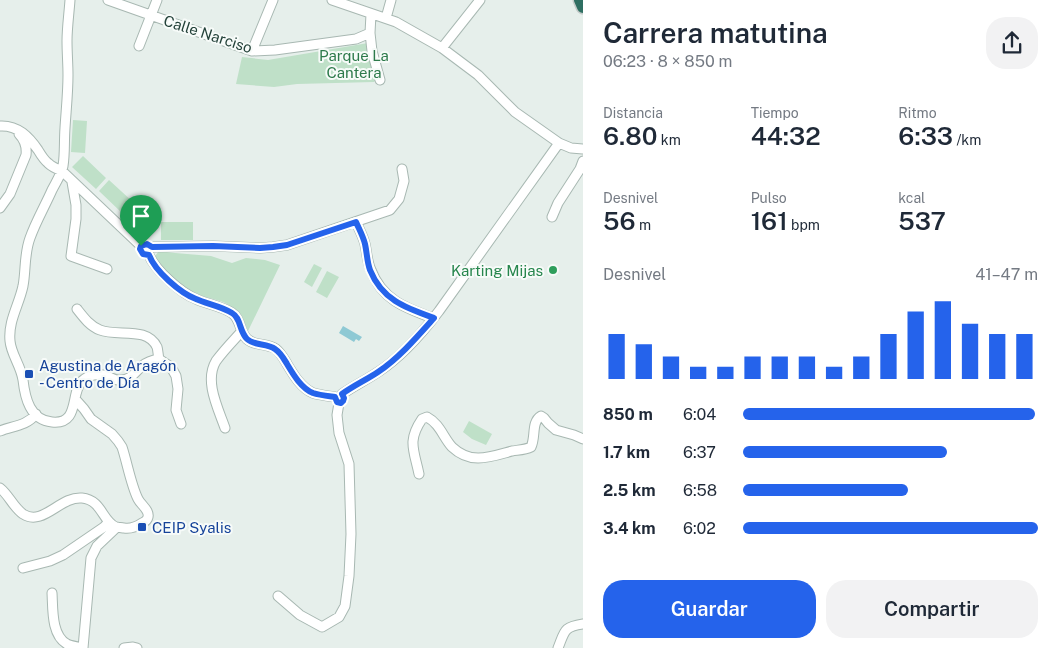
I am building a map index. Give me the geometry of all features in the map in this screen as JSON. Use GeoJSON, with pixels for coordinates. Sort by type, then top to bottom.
{"type":"FeatureCollection","features":[{"type":"Feature","properties":{"kind":"highway"},"geometry":{"type":"LineString","coordinates":[[580,0],[583,7]]}},
{"type":"Feature","properties":{"kind":"street"},"geometry":{"type":"LineString","coordinates":[[70,0],[67,40],[68,76],[62,171],[29,239],[25,256],[22,289],[10,323],[10,344],[20,369],[26,401],[36,414],[47,421],[54,423],[62,421],[69,416],[74,408],[78,388],[82,381],[89,376],[98,374],[114,380],[122,380],[130,378],[149,361],[159,359],[171,367],[176,376],[178,389],[176,410],[181,424]]}},
{"type":"Feature","properties":{"kind":"street","name":"Calle Narciso"},"geometry":{"type":"LineString","coordinates":[[108,0],[252,51],[276,50],[356,39],[370,33]]}},
{"type":"Feature","properties":{"kind":"street"},"geometry":{"type":"LineString","coordinates":[[139,46],[158,0]]}},
{"type":"Feature","properties":{"kind":"street"},"geometry":{"type":"LineString","coordinates":[[252,51],[273,0]]}},
{"type":"Feature","properties":{"kind":"street"},"geometry":{"type":"LineString","coordinates":[[332,0],[386,18],[442,48],[478,75],[515,112],[559,143],[571,148],[583,148]]}},
{"type":"Feature","properties":{"kind":"street"},"geometry":{"type":"LineString","coordinates":[[386,18],[391,0]]}},
{"type":"Feature","properties":{"kind":"street"},"geometry":{"type":"LineString","coordinates":[[442,48],[480,0]]}},
{"type":"Feature","properties":{"kind":"street"},"geometry":{"type":"LineString","coordinates":[[371,14],[370,33],[372,51],[380,80]]}},
{"type":"Feature","properties":{"kind":"street"},"geometry":{"type":"LineString","coordinates":[[0,126],[15,128],[30,139],[48,164],[62,171],[141,246],[143,254],[150,251],[213,246],[260,248],[287,245],[390,210],[399,199],[404,181],[402,169]]}},
{"type":"Feature","properties":{"kind":"street"},"geometry":{"type":"LineString","coordinates":[[0,208],[10,194],[26,155],[25,143],[15,128]]}},
{"type":"Feature","properties":{"kind":"street"},"geometry":{"type":"LineString","coordinates":[[150,251],[153,263],[180,290],[195,299],[230,311],[235,315],[246,338],[251,342],[275,348],[293,374],[312,392],[339,398],[390,363],[434,318],[559,143]]}},
{"type":"Feature","properties":{"kind":"street"},"geometry":{"type":"LineString","coordinates":[[552,217],[558,203],[580,169],[583,161]]}},
{"type":"Feature","properties":{"kind":"street"},"geometry":{"type":"LineString","coordinates":[[72,182],[76,218],[71,256],[107,269]]}},
{"type":"Feature","properties":{"kind":"street"},"geometry":{"type":"LineString","coordinates":[[356,222],[365,243],[370,270],[381,288],[392,299],[406,308],[434,318]]}},
{"type":"Feature","properties":{"kind":"street"},"geometry":{"type":"LineString","coordinates":[[77,309],[90,324],[101,330],[114,333],[138,334],[150,338],[157,347],[159,359]]}},
{"type":"Feature","properties":{"kind":"street"},"geometry":{"type":"LineString","coordinates":[[225,428],[212,391],[212,376],[215,363],[226,347],[242,331]]}},
{"type":"Feature","properties":{"kind":"street"},"geometry":{"type":"LineString","coordinates":[[278,596],[300,615],[322,626],[339,618],[345,606],[349,576],[351,498],[349,464],[339,433],[337,415],[339,398]]}},
{"type":"Feature","properties":{"kind":"street"},"geometry":{"type":"LineString","coordinates":[[0,488],[18,510],[29,516],[40,517],[66,501],[74,498],[83,498],[96,503],[113,524],[129,529],[147,520],[148,512],[137,497],[122,447],[112,434],[91,419],[76,400]]}},
{"type":"Feature","properties":{"kind":"street"},"geometry":{"type":"LineString","coordinates":[[0,431],[28,422],[36,414]]}},
{"type":"Feature","properties":{"kind":"street"},"geometry":{"type":"LineString","coordinates":[[419,474],[412,444],[413,436],[422,419],[427,417],[438,426],[452,447],[464,455],[475,458],[485,458],[531,447],[534,438],[535,422],[541,416],[556,430],[583,439]]}},
{"type":"Feature","properties":{"kind":"street"},"geometry":{"type":"LineString","coordinates":[[23,568],[50,561],[63,555],[104,527],[113,524]]}},
{"type":"Feature","properties":{"kind":"street"},"geometry":{"type":"LineString","coordinates":[[52,593],[55,628],[60,637],[67,644],[83,648],[91,558],[113,524]]}},
{"type":"Feature","properties":{"kind":"street"},"geometry":{"type":"LineString","coordinates":[[558,648],[567,628],[583,624]]}},
{"type":"Feature","properties":{"kind":"street"},"geometry":{"type":"LineString","coordinates":[[124,648],[137,648]]}},
{"type":"Feature","properties":{"kind":"green space","name":"Parque La Cantera"},"geometry":{"type":"Polygon","coordinates":[[[368,43],[377,78],[374,82],[297,84],[274,87],[236,84],[242,57],[268,60],[368,43]]]}},
{"type":"Feature","properties":{"kind":"green space"},"geometry":{"type":"Polygon","coordinates":[[[73,120],[87,121],[85,153],[71,152],[73,120]]]}},
{"type":"Feature","properties":{"kind":"green space"},"geometry":{"type":"Polygon","coordinates":[[[83,156],[106,178],[96,189],[72,167],[83,156]]]}},
{"type":"Feature","properties":{"kind":"green space"},"geometry":{"type":"Polygon","coordinates":[[[109,180],[133,202],[122,213],[99,191],[109,180]]]}},
{"type":"Feature","properties":{"kind":"green space"},"geometry":{"type":"Polygon","coordinates":[[[134,203],[158,225],[147,236],[124,214],[134,203]]]}},
{"type":"Feature","properties":{"kind":"green space"},"geometry":{"type":"Polygon","coordinates":[[[161,222],[193,222],[193,240],[161,240],[161,222]]]}},
{"type":"Feature","properties":{"kind":"green space"},"geometry":{"type":"Polygon","coordinates":[[[159,251],[211,256],[232,263],[246,258],[265,260],[280,265],[248,331],[241,317],[230,306],[222,301],[205,297],[176,281],[155,256],[159,251]]]}},
{"type":"Feature","properties":{"kind":"green space"},"geometry":{"type":"Polygon","coordinates":[[[314,264],[322,268],[312,287],[304,282],[314,264]]]}},
{"type":"Feature","properties":{"kind":"green space"},"geometry":{"type":"Polygon","coordinates":[[[327,271],[339,277],[327,298],[316,292],[327,271]]]}},
{"type":"Feature","properties":{"kind":"green space"},"geometry":{"type":"Polygon","coordinates":[[[469,421],[492,434],[486,445],[472,439],[463,432],[469,421]]]}},
{"type":"Feature","properties":{"kind":"water"},"geometry":{"type":"Polygon","coordinates":[[[343,326],[362,337],[359,341],[356,339],[354,342],[339,333],[343,326]]]}},
{"type":"Feature","properties":{"kind":"place","name":"Karting Mijas"},"geometry":{"type":"Point","coordinates":[553,270]}},
{"type":"Feature","properties":{"kind":"place","name":"Agustina de Aragón - Centro de Día"},"geometry":{"type":"Point","coordinates":[29,374]}},
{"type":"Feature","properties":{"kind":"place","name":"CEIP Syalis"},"geometry":{"type":"Point","coordinates":[142,527]}},
{"type":"Feature","properties":{"kind":"route"},"geometry":{"type":"LineString","coordinates":[[356,222],[365,243],[370,270],[381,288],[387,295],[406,308],[434,318],[390,363],[379,372],[342,394],[344,400],[338,403],[335,397],[312,392],[302,384],[275,348],[251,342],[246,338],[235,315],[230,311],[195,299],[180,290],[150,260],[149,255],[146,256],[141,252],[141,246],[149,244],[152,247],[273,247],[287,245],[356,222]]}}]}
